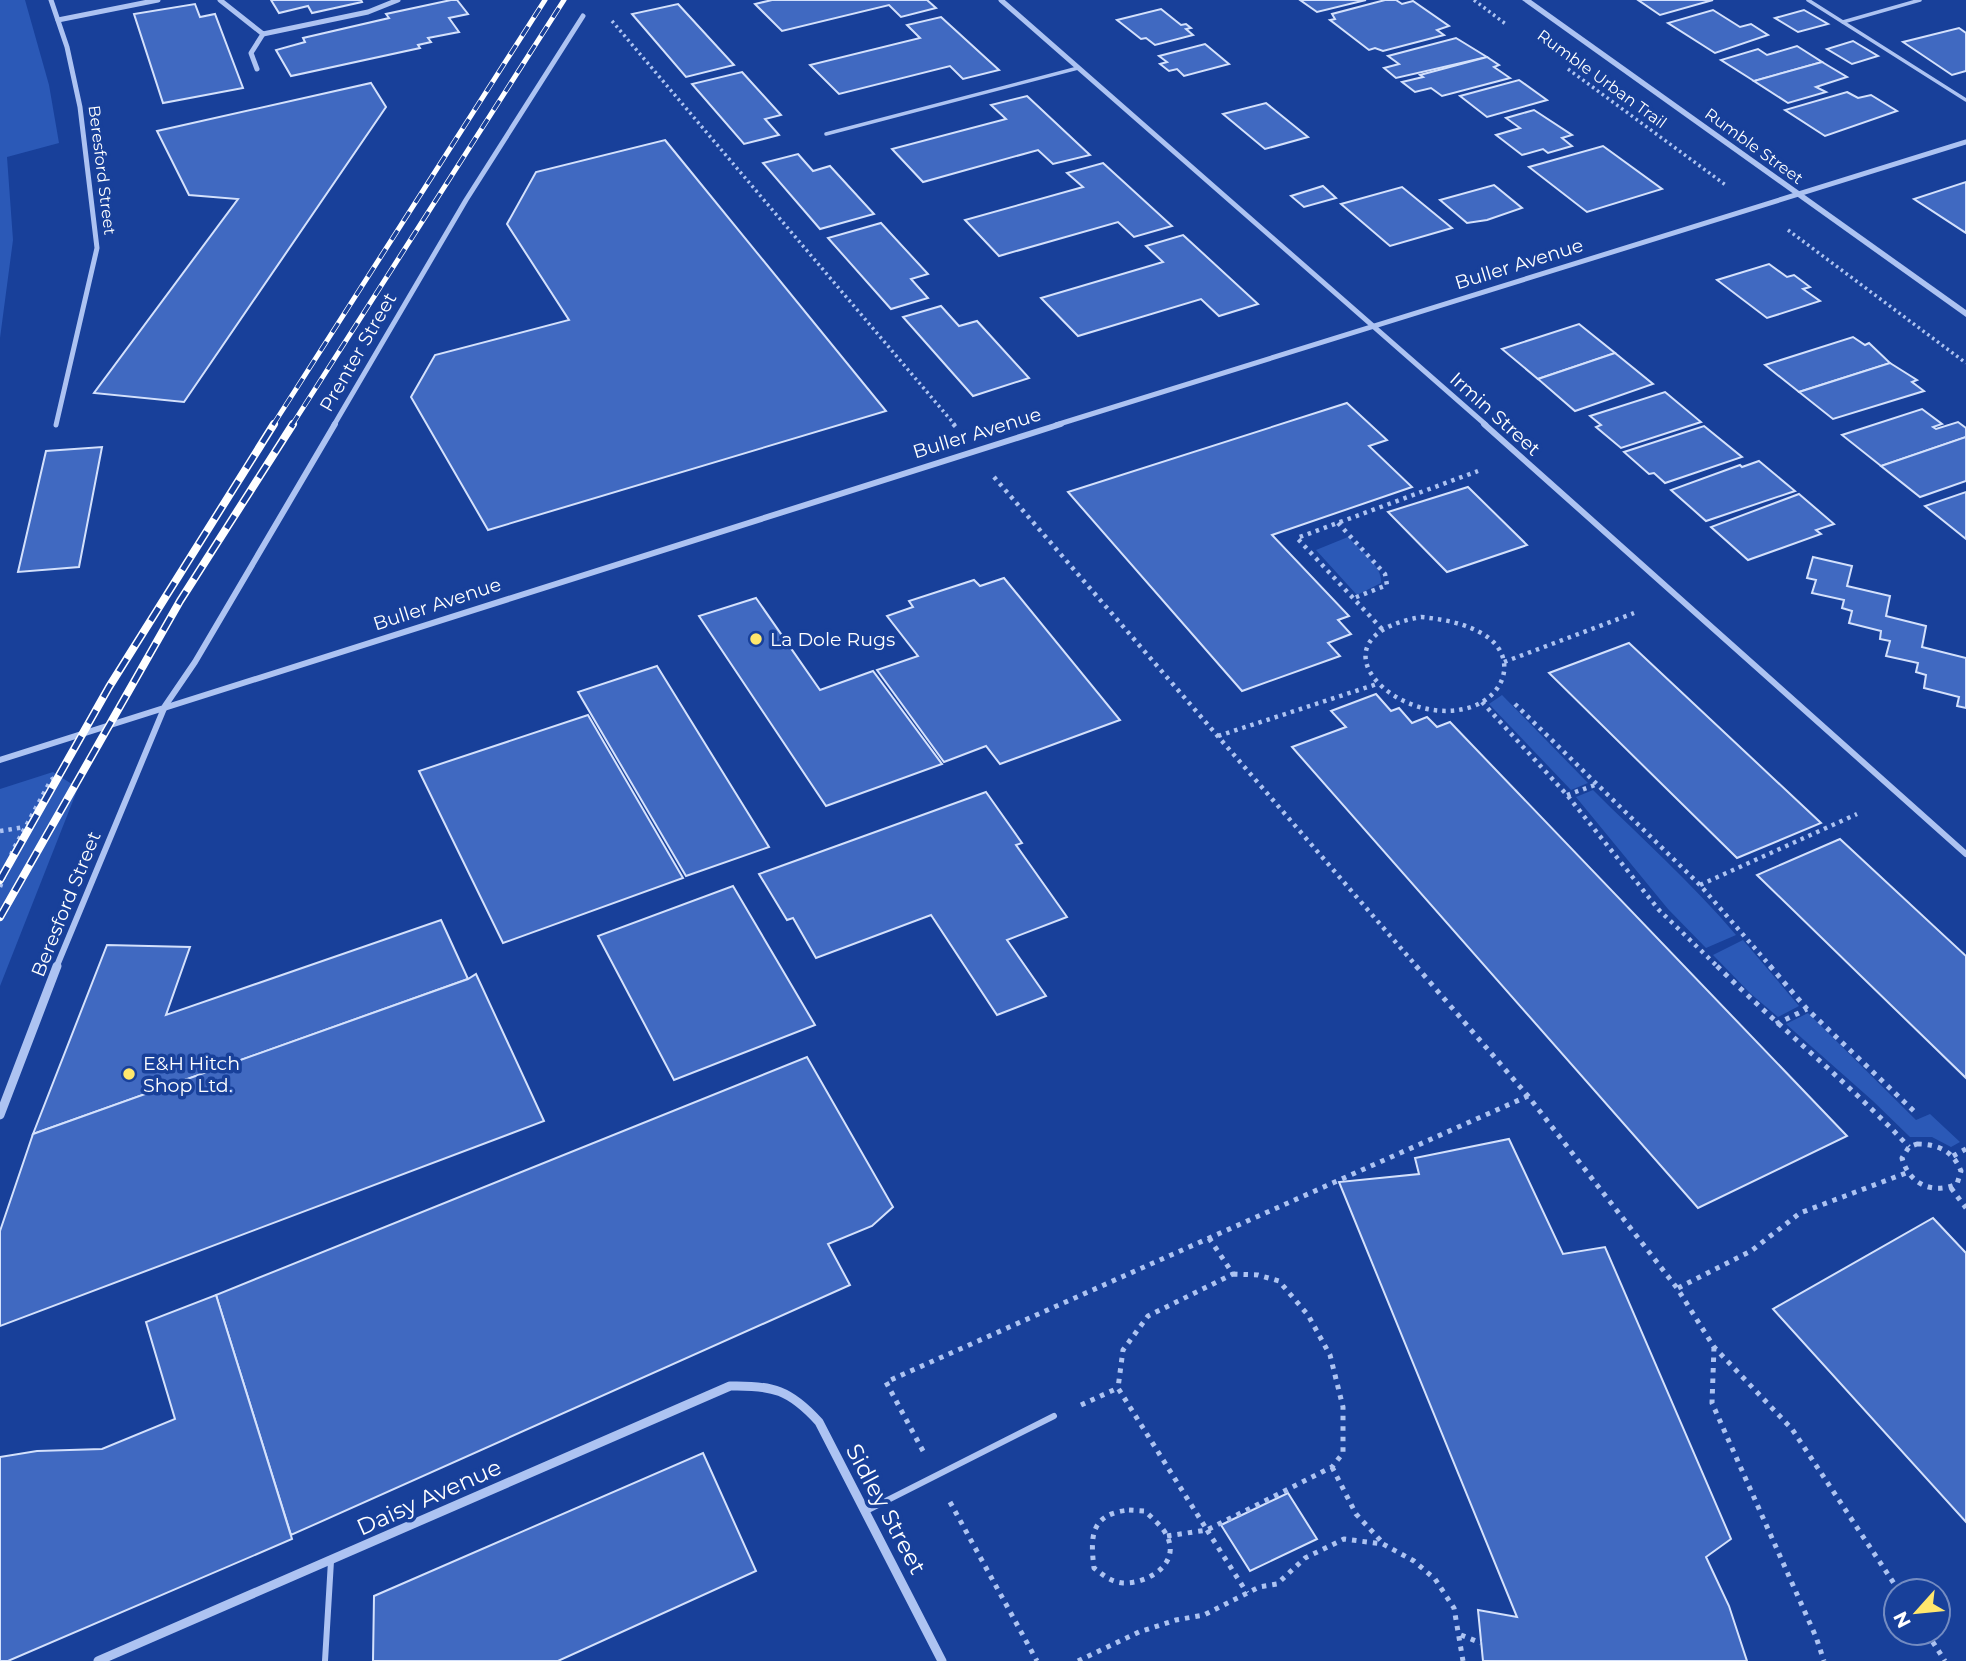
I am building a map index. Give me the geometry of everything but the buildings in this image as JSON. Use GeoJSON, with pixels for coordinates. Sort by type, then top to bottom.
{"type":"FeatureCollection","features":[{"type":"Feature","properties":{"kind":"street","name":"Beresford Street"},"geometry":{"type":"LineString","coordinates":[[51,0],[80,107],[97,248],[56,426]]}},
{"type":"Feature","properties":{"kind":"street"},"geometry":{"type":"LineString","coordinates":[[58,20],[158,0]]}},
{"type":"Feature","properties":{"kind":"street"},"geometry":{"type":"LineString","coordinates":[[220,0],[263,34]]}},
{"type":"Feature","properties":{"kind":"street"},"geometry":{"type":"LineString","coordinates":[[257,69],[251,53],[263,34],[368,12],[398,0]]}},
{"type":"Feature","properties":{"kind":"street","name":"Irmin Street"},"geometry":{"type":"LineString","coordinates":[[1001,0],[1372,325],[1966,854]]}},
{"type":"Feature","properties":{"kind":"street","name":"Rumble Street"},"geometry":{"type":"LineString","coordinates":[[1526,0],[1966,314]]}},
{"type":"Feature","properties":{"kind":"street","name":"Prenter Street"},"geometry":{"type":"LineString","coordinates":[[165,706],[195,662],[466,200],[583,16]]}},
{"type":"Feature","properties":{"kind":"street","name":"Buller Avenue"},"geometry":{"type":"LineString","coordinates":[[0,760],[1372,325],[1966,142]]}},
{"type":"Feature","properties":{"kind":"street","name":"Beresford Street"},"geometry":{"type":"LineString","coordinates":[[0,1115],[30,1032],[165,706]]}},
{"type":"Feature","properties":{"kind":"street","name":"Daisy Avenue"},"geometry":{"type":"LineString","coordinates":[[98,1661],[730,1386],[779,1388]]}},
{"type":"Feature","properties":{"kind":"street","name":"Sidley Street"},"geometry":{"type":"LineString","coordinates":[[779,1388],[799,1399],[819,1422],[942,1661]]}},
{"type":"Feature","properties":{"kind":"lane"},"geometry":{"type":"LineString","coordinates":[[1808,0],[1966,100]]}},
{"type":"Feature","properties":{"kind":"lane"},"geometry":{"type":"LineString","coordinates":[[1843,22],[1920,0]]}},
{"type":"Feature","properties":{"kind":"lane"},"geometry":{"type":"LineString","coordinates":[[826,134],[1078,68]]}},
{"type":"Feature","properties":{"kind":"lane"},"geometry":{"type":"LineString","coordinates":[[866,1511],[1054,1416]]}},
{"type":"Feature","properties":{"kind":"lane"},"geometry":{"type":"LineString","coordinates":[[325,1661],[331,1561]]}},
{"type":"Feature","properties":{"kind":"path"},"geometry":{"type":"LineString","coordinates":[[1474,0],[1508,25]]}},
{"type":"Feature","properties":{"kind":"path"},"geometry":{"type":"LineString","coordinates":[[612,21],[963,435]]}},
{"type":"Feature","properties":{"kind":"path","name":"Rumble Urban Trail"},"geometry":{"type":"LineString","coordinates":[[1567,68],[1716,177]]}},
{"type":"Feature","properties":{"kind":"path"},"geometry":{"type":"LineString","coordinates":[[1799,237],[1966,363]]}},
{"type":"Feature","properties":{"kind":"path"},"geometry":{"type":"LineString","coordinates":[[1382,629],[1297,538],[1479,471]]}},
{"type":"Feature","properties":{"kind":"path"},"geometry":{"type":"LineString","coordinates":[[991,473],[1528,1096],[1678,1288],[1714,1347],[1792,1429],[1890,1577]]}},
{"type":"Feature","properties":{"kind":"path"},"geometry":{"type":"LineString","coordinates":[[1338,523],[1385,574],[1387,585],[1354,598]]}},
{"type":"Feature","properties":{"kind":"path"},"geometry":{"type":"LineString","coordinates":[[1504,662],[1634,613]]}},
{"type":"Feature","properties":{"kind":"path"},"geometry":{"type":"LineString","coordinates":[[1421,617],[1443,618],[1483,634],[1497,647],[1504,662],[1504,677],[1497,691],[1482,702],[1462,709],[1438,710],[1393,697],[1377,684],[1367,669],[1365,654],[1370,640],[1382,629],[1399,621],[1421,617]]}},
{"type":"Feature","properties":{"kind":"path"},"geometry":{"type":"LineString","coordinates":[[1218,736],[1377,684]]}},
{"type":"Feature","properties":{"kind":"path"},"geometry":{"type":"LineString","coordinates":[[1482,702],[1567,795],[1659,910],[1776,1024],[1875,1111],[1909,1147]]}},
{"type":"Feature","properties":{"kind":"path"},"geometry":{"type":"LineString","coordinates":[[1515,704],[1700,886],[1807,1009],[1917,1114]]}},
{"type":"Feature","properties":{"kind":"path"},"geometry":{"type":"LineString","coordinates":[[0,887],[13,850],[51,780]]}},
{"type":"Feature","properties":{"kind":"path"},"geometry":{"type":"LineString","coordinates":[[1567,795],[1595,785]]}},
{"type":"Feature","properties":{"kind":"path"},"geometry":{"type":"LineString","coordinates":[[1700,886],[1857,814]]}},
{"type":"Feature","properties":{"kind":"path"},"geometry":{"type":"LineString","coordinates":[[0,831],[26,827]]}},
{"type":"Feature","properties":{"kind":"path"},"geometry":{"type":"LineString","coordinates":[[1776,1024],[1807,1009]]}},
{"type":"Feature","properties":{"kind":"path"},"geometry":{"type":"LineString","coordinates":[[1037,1661],[886,1382],[1528,1096]]}},
{"type":"Feature","properties":{"kind":"path"},"geometry":{"type":"LineString","coordinates":[[1917,1144],[1936,1145],[1953,1156],[1961,1171],[1957,1184],[1951,1188],[1932,1189],[1913,1181],[1906,1173],[1902,1158],[1909,1147],[1917,1144]]}},
{"type":"Feature","properties":{"kind":"path"},"geometry":{"type":"LineString","coordinates":[[1953,1156],[1966,1149]]}},
{"type":"Feature","properties":{"kind":"path"},"geometry":{"type":"LineString","coordinates":[[1678,1288],[1751,1251],[1800,1213],[1906,1173]]}},
{"type":"Feature","properties":{"kind":"path"},"geometry":{"type":"LineString","coordinates":[[1951,1188],[1966,1208]]}},
{"type":"Feature","properties":{"kind":"path"},"geometry":{"type":"LineString","coordinates":[[1209,1238],[1233,1274]]}},
{"type":"Feature","properties":{"kind":"path"},"geometry":{"type":"LineString","coordinates":[[1167,1536],[1207,1530],[1332,1467],[1343,1454],[1343,1419],[1330,1355],[1308,1315],[1279,1281],[1258,1275],[1233,1274],[1148,1316],[1123,1350],[1118,1388],[1207,1530],[1248,1593]]}},
{"type":"Feature","properties":{"kind":"path"},"geometry":{"type":"LineString","coordinates":[[1714,1347],[1712,1403],[1816,1637],[1824,1661]]}},
{"type":"Feature","properties":{"kind":"path"},"geometry":{"type":"LineString","coordinates":[[1054,1416],[1118,1388]]}},
{"type":"Feature","properties":{"kind":"path"},"geometry":{"type":"LineString","coordinates":[[1332,1467],[1356,1514],[1383,1544],[1414,1561],[1436,1579],[1454,1608],[1463,1661]]}},
{"type":"Feature","properties":{"kind":"path"},"geometry":{"type":"LineString","coordinates":[[1124,1509],[1145,1511],[1167,1536],[1170,1556],[1162,1571],[1121,1584],[1108,1579],[1094,1568],[1090,1544],[1093,1531],[1107,1515],[1124,1509]]}},
{"type":"Feature","properties":{"kind":"path"},"geometry":{"type":"LineString","coordinates":[[1077,1661],[1139,1632],[1176,1620],[1204,1615],[1259,1587],[1277,1584],[1305,1558],[1344,1539],[1383,1544]]}},
{"type":"Feature","properties":{"kind":"path"},"geometry":{"type":"LineString","coordinates":[[1460,1635],[1481,1643]]}},
{"type":"Feature","properties":{"kind":"shaded area"},"geometry":{"type":"Polygon","coordinates":[[[0,0],[25,0],[49,85],[59,143],[7,157],[13,240],[0,338],[0,0]]]}},
{"type":"Feature","properties":{"kind":"shaded area"},"geometry":{"type":"Polygon","coordinates":[[[1348,537],[1374,564],[1381,577],[1381,583],[1357,595],[1316,550],[1348,537]]]}},
{"type":"Feature","properties":{"kind":"shaded area"},"geometry":{"type":"Polygon","coordinates":[[[1502,695],[1588,783],[1571,790],[1489,704],[1502,695]]]}},
{"type":"Feature","properties":{"kind":"shaded area"},"geometry":{"type":"Polygon","coordinates":[[[53,772],[78,788],[0,986],[0,789],[53,772]]]}},
{"type":"Feature","properties":{"kind":"shaded area"},"geometry":{"type":"Polygon","coordinates":[[[1593,790],[1684,879],[1736,935],[1706,948],[1668,909],[1576,797],[1593,790]]]}},
{"type":"Feature","properties":{"kind":"shaded area"},"geometry":{"type":"Polygon","coordinates":[[[1743,940],[1799,1006],[1778,1017],[1713,955],[1743,940]]]}},
{"type":"Feature","properties":{"kind":"shaded area"},"geometry":{"type":"Polygon","coordinates":[[[1808,1013],[1916,1120],[1930,1114],[1960,1142],[1951,1147],[1932,1137],[1910,1137],[1786,1024],[1808,1013]]]}},
{"type":"Feature","properties":{"kind":"railway"},"geometry":{"type":"LineString","coordinates":[[273,425],[545,0]]}},
{"type":"Feature","properties":{"kind":"railway"},"geometry":{"type":"LineString","coordinates":[[292,425],[564,0]]}},
{"type":"Feature","properties":{"kind":"railway"},"geometry":{"type":"LineString","coordinates":[[0,880],[109,687],[274,424]]}},
{"type":"Feature","properties":{"kind":"railway"},"geometry":{"type":"LineString","coordinates":[[0,917],[180,601],[293,424]]}},
{"type":"Feature","properties":{"kind":"place","name":"La Dole Rugs"},"geometry":{"type":"Point","coordinates":[756,639]}},
{"type":"Feature","properties":{"kind":"place","name":"E&H Hitch Shop Ltd."},"geometry":{"type":"Point","coordinates":[129,1074]}}]}
